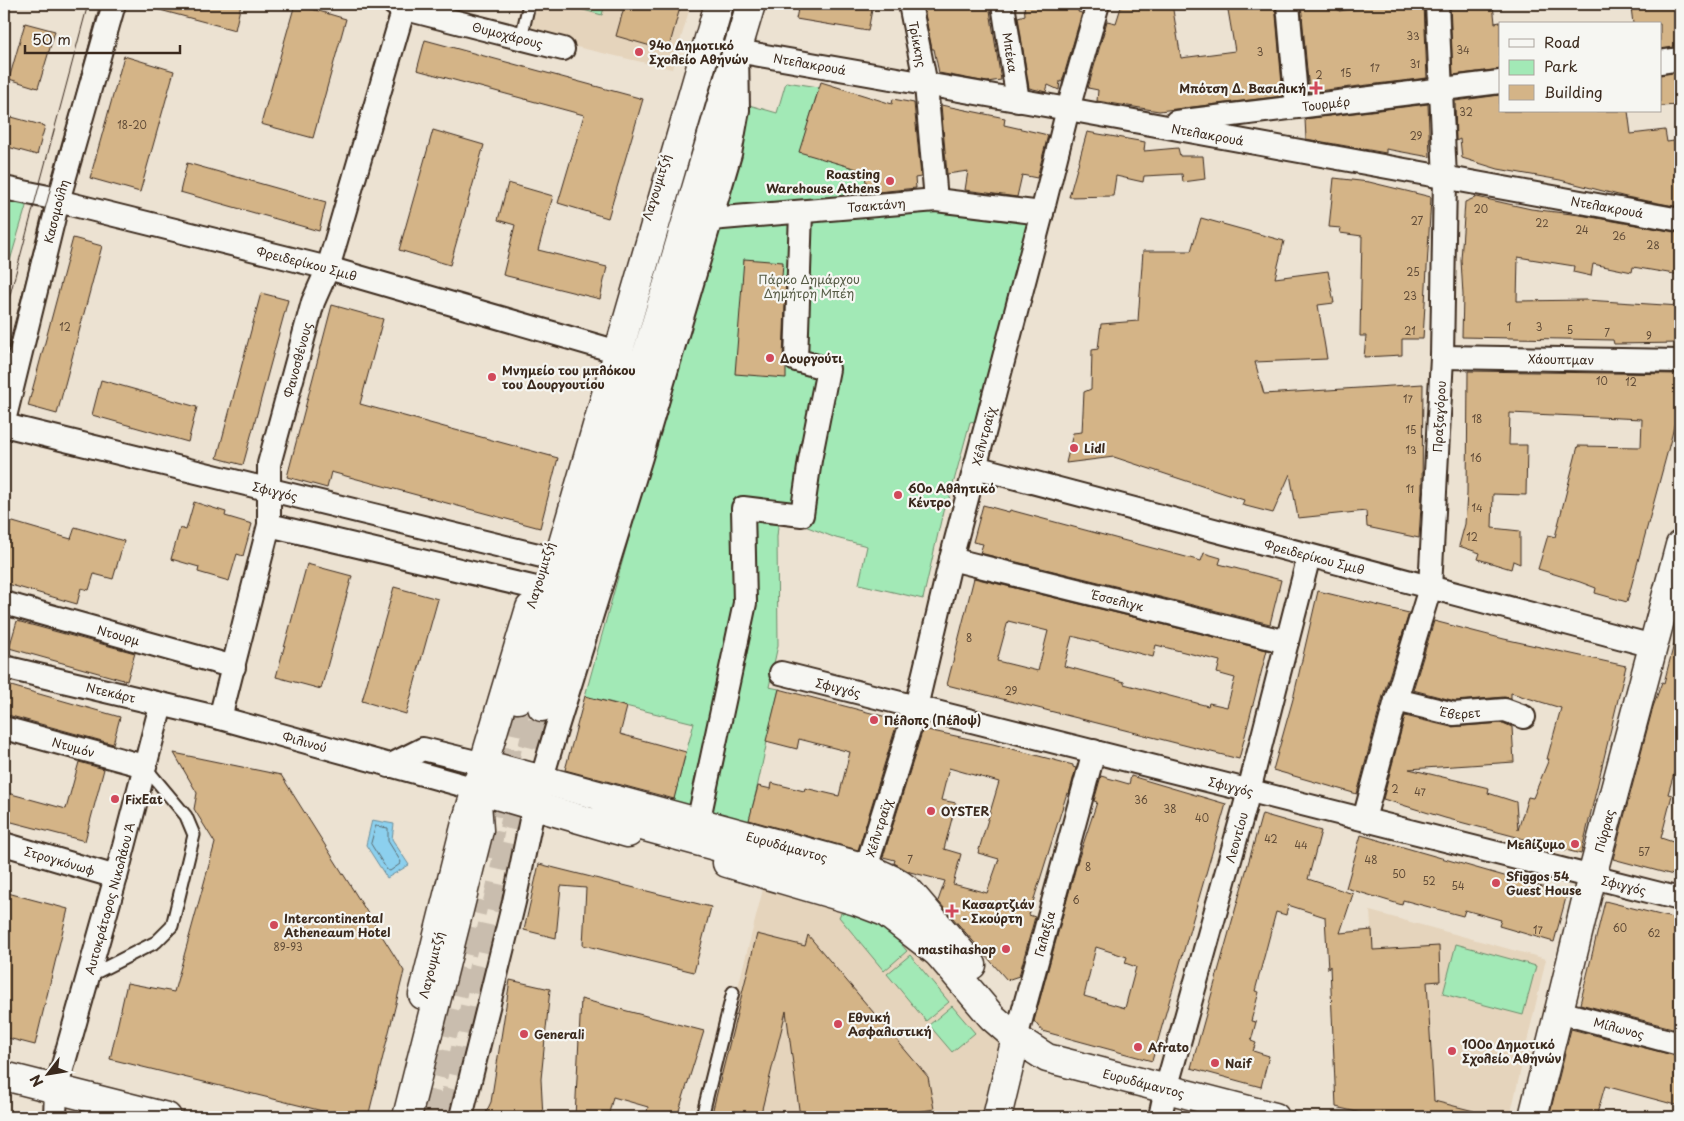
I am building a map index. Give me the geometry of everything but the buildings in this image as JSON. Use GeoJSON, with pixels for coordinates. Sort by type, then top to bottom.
{"type":"FeatureCollection","features":[{"type":"Feature","properties":{"kind":"street","name":"Κασομούλη"},"geometry":{"type":"LineString","coordinates":[[4,421],[58,201],[114,4]]}},
{"type":"Feature","properties":{"kind":"street","name":"Λαγουμιτζή"},"geometry":{"type":"LineString","coordinates":[[719,4],[530,703],[751,4]]}},
{"type":"Feature","properties":{"kind":"street","name":"Τρίκκης"},"geometry":{"type":"LineString","coordinates":[[910,4],[926,85],[936,200]]}},
{"type":"Feature","properties":{"kind":"street","name":"Μπέκα"},"geometry":{"type":"LineString","coordinates":[[1003,4],[1018,101]]}},
{"type":"Feature","properties":{"kind":"street","name":"Χέλντραϊχ"},"geometry":{"type":"LineString","coordinates":[[866,868],[916,707],[951,558],[1068,109],[1098,4]]}},
{"type":"Feature","properties":{"kind":"street"},"geometry":{"type":"LineString","coordinates":[[1288,4],[1297,107]]}},
{"type":"Feature","properties":{"kind":"street","name":"Πραξαγόρου"},"geometry":{"type":"LineString","coordinates":[[1364,819],[1396,700],[1430,588],[1442,357],[1445,178],[1437,4]]}},
{"type":"Feature","properties":{"kind":"street","name":"Θυμοχάρους"},"geometry":{"type":"LineString","coordinates":[[398,6],[563,49]]}},
{"type":"Feature","properties":{"kind":"street","name":"Φανοσθένους"},"geometry":{"type":"LineString","coordinates":[[220,718],[269,525],[269,464],[313,302],[328,268],[398,28],[398,6]]}},
{"type":"Feature","properties":{"kind":"street","name":"Λαγουμιτζή"},"geometry":{"type":"LineString","coordinates":[[393,1117],[480,777],[691,70],[709,40]]}},
{"type":"Feature","properties":{"kind":"street","name":"Λαγουμιτζή"},"geometry":{"type":"LineString","coordinates":[[461,1117],[514,902],[538,793],[638,466],[730,154],[738,110],[737,51]]}},
{"type":"Feature","properties":{"kind":"street","name":"Ντελακρουά"},"geometry":{"type":"LineString","coordinates":[[737,51],[1680,220]]}},
{"type":"Feature","properties":{"kind":"street"},"geometry":{"type":"LineString","coordinates":[[1662,62],[1680,59]]}},
{"type":"Feature","properties":{"kind":"street","name":"Τουρμέρ"},"geometry":{"type":"LineString","coordinates":[[1152,125],[1499,82]]}},
{"type":"Feature","properties":{"kind":"street","name":"Φρειδερίκου Σμιθ"},"geometry":{"type":"LineString","coordinates":[[4,188],[48,197],[328,268],[608,349]]}},
{"type":"Feature","properties":{"kind":"street","name":"Τσακτάνη"},"geometry":{"type":"LineString","coordinates":[[711,219],[936,200],[1042,213]]}},
{"type":"Feature","properties":{"kind":"street"},"geometry":{"type":"LineString","coordinates":[[698,823],[745,603],[743,508],[802,515],[810,460],[828,370],[796,360],[801,212]]}},
{"type":"Feature","properties":{"kind":"street","name":"Χάουπτμαν"},"geometry":{"type":"LineString","coordinates":[[1442,357],[1680,361]]}},
{"type":"Feature","properties":{"kind":"street","name":"Σφιγγός"},"geometry":{"type":"LineString","coordinates":[[4,425],[546,557]]}},
{"type":"Feature","properties":{"kind":"street","name":"Φρειδερίκου Σμιθ"},"geometry":{"type":"LineString","coordinates":[[975,467],[1653,646]]}},
{"type":"Feature","properties":{"kind":"street"},"geometry":{"type":"LineString","coordinates":[[269,525],[536,588]]}},
{"type":"Feature","properties":{"kind":"street","name":"Πύρρας"},"geometry":{"type":"LineString","coordinates":[[1533,1117],[1592,876],[1680,545]]}},
{"type":"Feature","properties":{"kind":"street","name":"Λεοντίου"},"geometry":{"type":"LineString","coordinates":[[1160,1117],[1166,1089],[1249,790],[1309,556]]}},
{"type":"Feature","properties":{"kind":"street","name":"Έσσελιγκ"},"geometry":{"type":"LineString","coordinates":[[951,558],[1287,642]]}},
{"type":"Feature","properties":{"kind":"street","name":"Ντουρμ"},"geometry":{"type":"LineString","coordinates":[[4,603],[234,667]]}},
{"type":"Feature","properties":{"kind":"street","name":"Ντεκάρτ"},"geometry":{"type":"LineString","coordinates":[[4,667],[220,718]]}},
{"type":"Feature","properties":{"kind":"street","name":"Σφιγγός"},"geometry":{"type":"LineString","coordinates":[[781,673],[1680,899]]}},
{"type":"Feature","properties":{"kind":"street","name":"Έβερετ"},"geometry":{"type":"LineString","coordinates":[[1396,700],[1454,714],[1505,710],[1524,717]]}},
{"type":"Feature","properties":{"kind":"street","name":"Αυτοκράτορος Νικολάου Α΄"},"geometry":{"type":"LineString","coordinates":[[56,1117],[56,1090],[116,877],[161,705]]}},
{"type":"Feature","properties":{"kind":"street","name":"Φιλινού"},"geometry":{"type":"LineString","coordinates":[[220,718],[389,766],[480,777]]}},
{"type":"Feature","properties":{"kind":"street","name":"Ντυμόν"},"geometry":{"type":"LineString","coordinates":[[4,728],[144,766]]}},
{"type":"Feature","properties":{"kind":"street","name":"Γαλαξία"},"geometry":{"type":"LineString","coordinates":[[997,1117],[1016,1038],[1094,751]]}},
{"type":"Feature","properties":{"kind":"street"},"geometry":{"type":"LineString","coordinates":[[407,1117],[479,830],[480,777]]}},
{"type":"Feature","properties":{"kind":"street","name":"Ευρυδάμαντος"},"geometry":{"type":"LineString","coordinates":[[480,777],[538,793],[874,907],[885,912],[938,953],[992,1017],[1016,1038],[1038,1053],[1057,1061],[1275,1117]]}},
{"type":"Feature","properties":{"kind":"street","name":"Ευρυδάμαντος"},"geometry":{"type":"LineString","coordinates":[[538,793],[698,823],[866,868],[900,883],[930,915],[1004,1006],[1016,1038]]}},
{"type":"Feature","properties":{"kind":"street"},"geometry":{"type":"LineString","coordinates":[[605,816],[876,890],[904,910],[938,953]]}},
{"type":"Feature","properties":{"kind":"street","name":"Στρογκόνωφ"},"geometry":{"type":"LineString","coordinates":[[4,844],[116,877]]}},
{"type":"Feature","properties":{"kind":"street","name":"Μίλωνος"},"geometry":{"type":"LineString","coordinates":[[1559,1012],[1680,1044]]}},
{"type":"Feature","properties":{"kind":"street"},"geometry":{"type":"LineString","coordinates":[[4,1076],[167,1117]]}},
{"type":"Feature","properties":{"kind":"lane"},"geometry":{"type":"LineString","coordinates":[[521,38],[529,4]]}},
{"type":"Feature","properties":{"kind":"lane"},"geometry":{"type":"LineString","coordinates":[[88,977],[156,942],[172,926],[194,835],[186,816],[144,766]]}},
{"type":"Feature","properties":{"kind":"lane"},"geometry":{"type":"LineString","coordinates":[[702,1117],[734,992]]}},
{"type":"Feature","properties":{"kind":"shaded area","name":"94ο Δημοτικό Σχολείο Αθηνών"},"geometry":{"type":"Polygon","coordinates":[[[537,4],[691,4],[672,69],[529,36],[537,4]]]}},
{"type":"Feature","properties":{"kind":"shaded area"},"geometry":{"type":"Polygon","coordinates":[[[763,889],[859,911],[903,932],[995,1034],[999,1041],[1001,1046],[985,1117],[705,1117],[763,889]]]}},
{"type":"Feature","properties":{"kind":"shaded area","name":"100ο Δημοτικό Σχολείο Αθηνών"},"geometry":{"type":"Polygon","coordinates":[[[1370,911],[1546,959],[1510,1117],[1384,1117],[1370,911]]]}},
{"type":"Feature","properties":{"kind":"green space"},"geometry":{"type":"Polygon","coordinates":[[[561,4],[605,4],[602,15],[561,4]]]}},
{"type":"Feature","properties":{"kind":"green space","name":"Πάρκο Δημάρχου Δημήτρη Μπέη"},"geometry":{"type":"Polygon","coordinates":[[[786,82],[819,87],[800,151],[873,158],[865,175],[869,197],[1035,206],[975,421],[970,422],[948,503],[945,503],[923,599],[859,584],[867,546],[836,538],[779,516],[777,537],[778,645],[769,687],[779,689],[749,822],[672,805],[694,723],[585,696],[749,105],[777,113],[786,82]]]}},
{"type":"Feature","properties":{"kind":"green space"},"geometry":{"type":"Polygon","coordinates":[[[4,201],[27,203],[4,281],[4,201]]]}},
{"type":"Feature","properties":{"kind":"green space"},"geometry":{"type":"Polygon","coordinates":[[[841,913],[863,917],[879,924],[893,935],[907,951],[884,971],[839,917],[841,913]]]}},
{"type":"Feature","properties":{"kind":"green space"},"geometry":{"type":"Polygon","coordinates":[[[1456,944],[1536,966],[1523,1015],[1443,994],[1456,944]]]}},
{"type":"Feature","properties":{"kind":"green space"},"geometry":{"type":"Polygon","coordinates":[[[910,955],[949,1002],[926,1021],[887,974],[910,955]]]}},
{"type":"Feature","properties":{"kind":"green space"},"geometry":{"type":"Polygon","coordinates":[[[952,1006],[975,1033],[952,1052],[929,1025],[952,1006]]]}},
{"type":"Feature","properties":{"kind":"water"},"geometry":{"type":"Polygon","coordinates":[[[372,820],[394,824],[392,839],[409,865],[387,878],[366,845],[372,820]]]}},
{"type":"Feature","properties":{"kind":"tunnel"},"geometry":{"type":"LineString","coordinates":[[485,857],[518,699]]}},
{"type":"Feature","properties":{"kind":"tunnel"},"geometry":{"type":"LineString","coordinates":[[450,1117],[519,802],[542,707]]}},
{"type":"Feature","properties":{"kind":"tunnel"},"geometry":{"type":"LineString","coordinates":[[424,1117],[475,899]]}},
{"type":"Feature","properties":{"kind":"tram line"},"geometry":{"type":"LineString","coordinates":[[4,317],[88,4]]}},
{"type":"Feature","properties":{"kind":"tram line"},"geometry":{"type":"LineString","coordinates":[[4,362],[100,4]]}},
{"type":"Feature","properties":{"kind":"place","name":"94ο Δημοτικό Σχολείο Αθηνών"},"geometry":{"type":"Point","coordinates":[639,52]}},
{"type":"Feature","properties":{"kind":"place","name":"Μπότση Δ. Βασιλική"},"geometry":{"type":"Point","coordinates":[1316,88]}},
{"type":"Feature","properties":{"kind":"place","name":"Roasting Warehouse Athens"},"geometry":{"type":"Point","coordinates":[890,181]}},
{"type":"Feature","properties":{"kind":"place","name":"Δουργούτι"},"geometry":{"type":"Point","coordinates":[770,358]}},
{"type":"Feature","properties":{"kind":"place","name":"Μνημείο του μπλόκου του Δουργουτίου"},"geometry":{"type":"Point","coordinates":[492,377]}},
{"type":"Feature","properties":{"kind":"place","name":"Lidl"},"geometry":{"type":"Point","coordinates":[1074,448]}},
{"type":"Feature","properties":{"kind":"place","name":"60ο Αθλητικό Κέντρο"},"geometry":{"type":"Point","coordinates":[898,495]}},
{"type":"Feature","properties":{"kind":"place","name":"Πέλοπς (Πέλοψ)"},"geometry":{"type":"Point","coordinates":[874,720]}},
{"type":"Feature","properties":{"kind":"place","name":"FixEat"},"geometry":{"type":"Point","coordinates":[115,799]}},
{"type":"Feature","properties":{"kind":"place","name":"OYSTER"},"geometry":{"type":"Point","coordinates":[931,811]}},
{"type":"Feature","properties":{"kind":"place","name":"Μελίζυμο"},"geometry":{"type":"Point","coordinates":[1575,844]}},
{"type":"Feature","properties":{"kind":"place","name":"Sfiggos 54 Guest House"},"geometry":{"type":"Point","coordinates":[1496,883]}},
{"type":"Feature","properties":{"kind":"place","name":"Κασαρτζιάν - Σκούρτη"},"geometry":{"type":"Point","coordinates":[952,911]}},
{"type":"Feature","properties":{"kind":"place","name":"Intercontinental Atheneaum Hotel"},"geometry":{"type":"Point","coordinates":[274,925]}},
{"type":"Feature","properties":{"kind":"place","name":"mastihashop"},"geometry":{"type":"Point","coordinates":[1006,949]}},
{"type":"Feature","properties":{"kind":"place","name":"Εθνική Ασφαλιστική"},"geometry":{"type":"Point","coordinates":[838,1024]}},
{"type":"Feature","properties":{"kind":"place","name":"Generali"},"geometry":{"type":"Point","coordinates":[524,1034]}},
{"type":"Feature","properties":{"kind":"place","name":"Afrato"},"geometry":{"type":"Point","coordinates":[1138,1047]}},
{"type":"Feature","properties":{"kind":"place","name":"100ο Δημοτικό Σχολείο Αθηνών"},"geometry":{"type":"Point","coordinates":[1452,1051]}},
{"type":"Feature","properties":{"kind":"place","name":"Naif"},"geometry":{"type":"Point","coordinates":[1215,1063]}}]}
